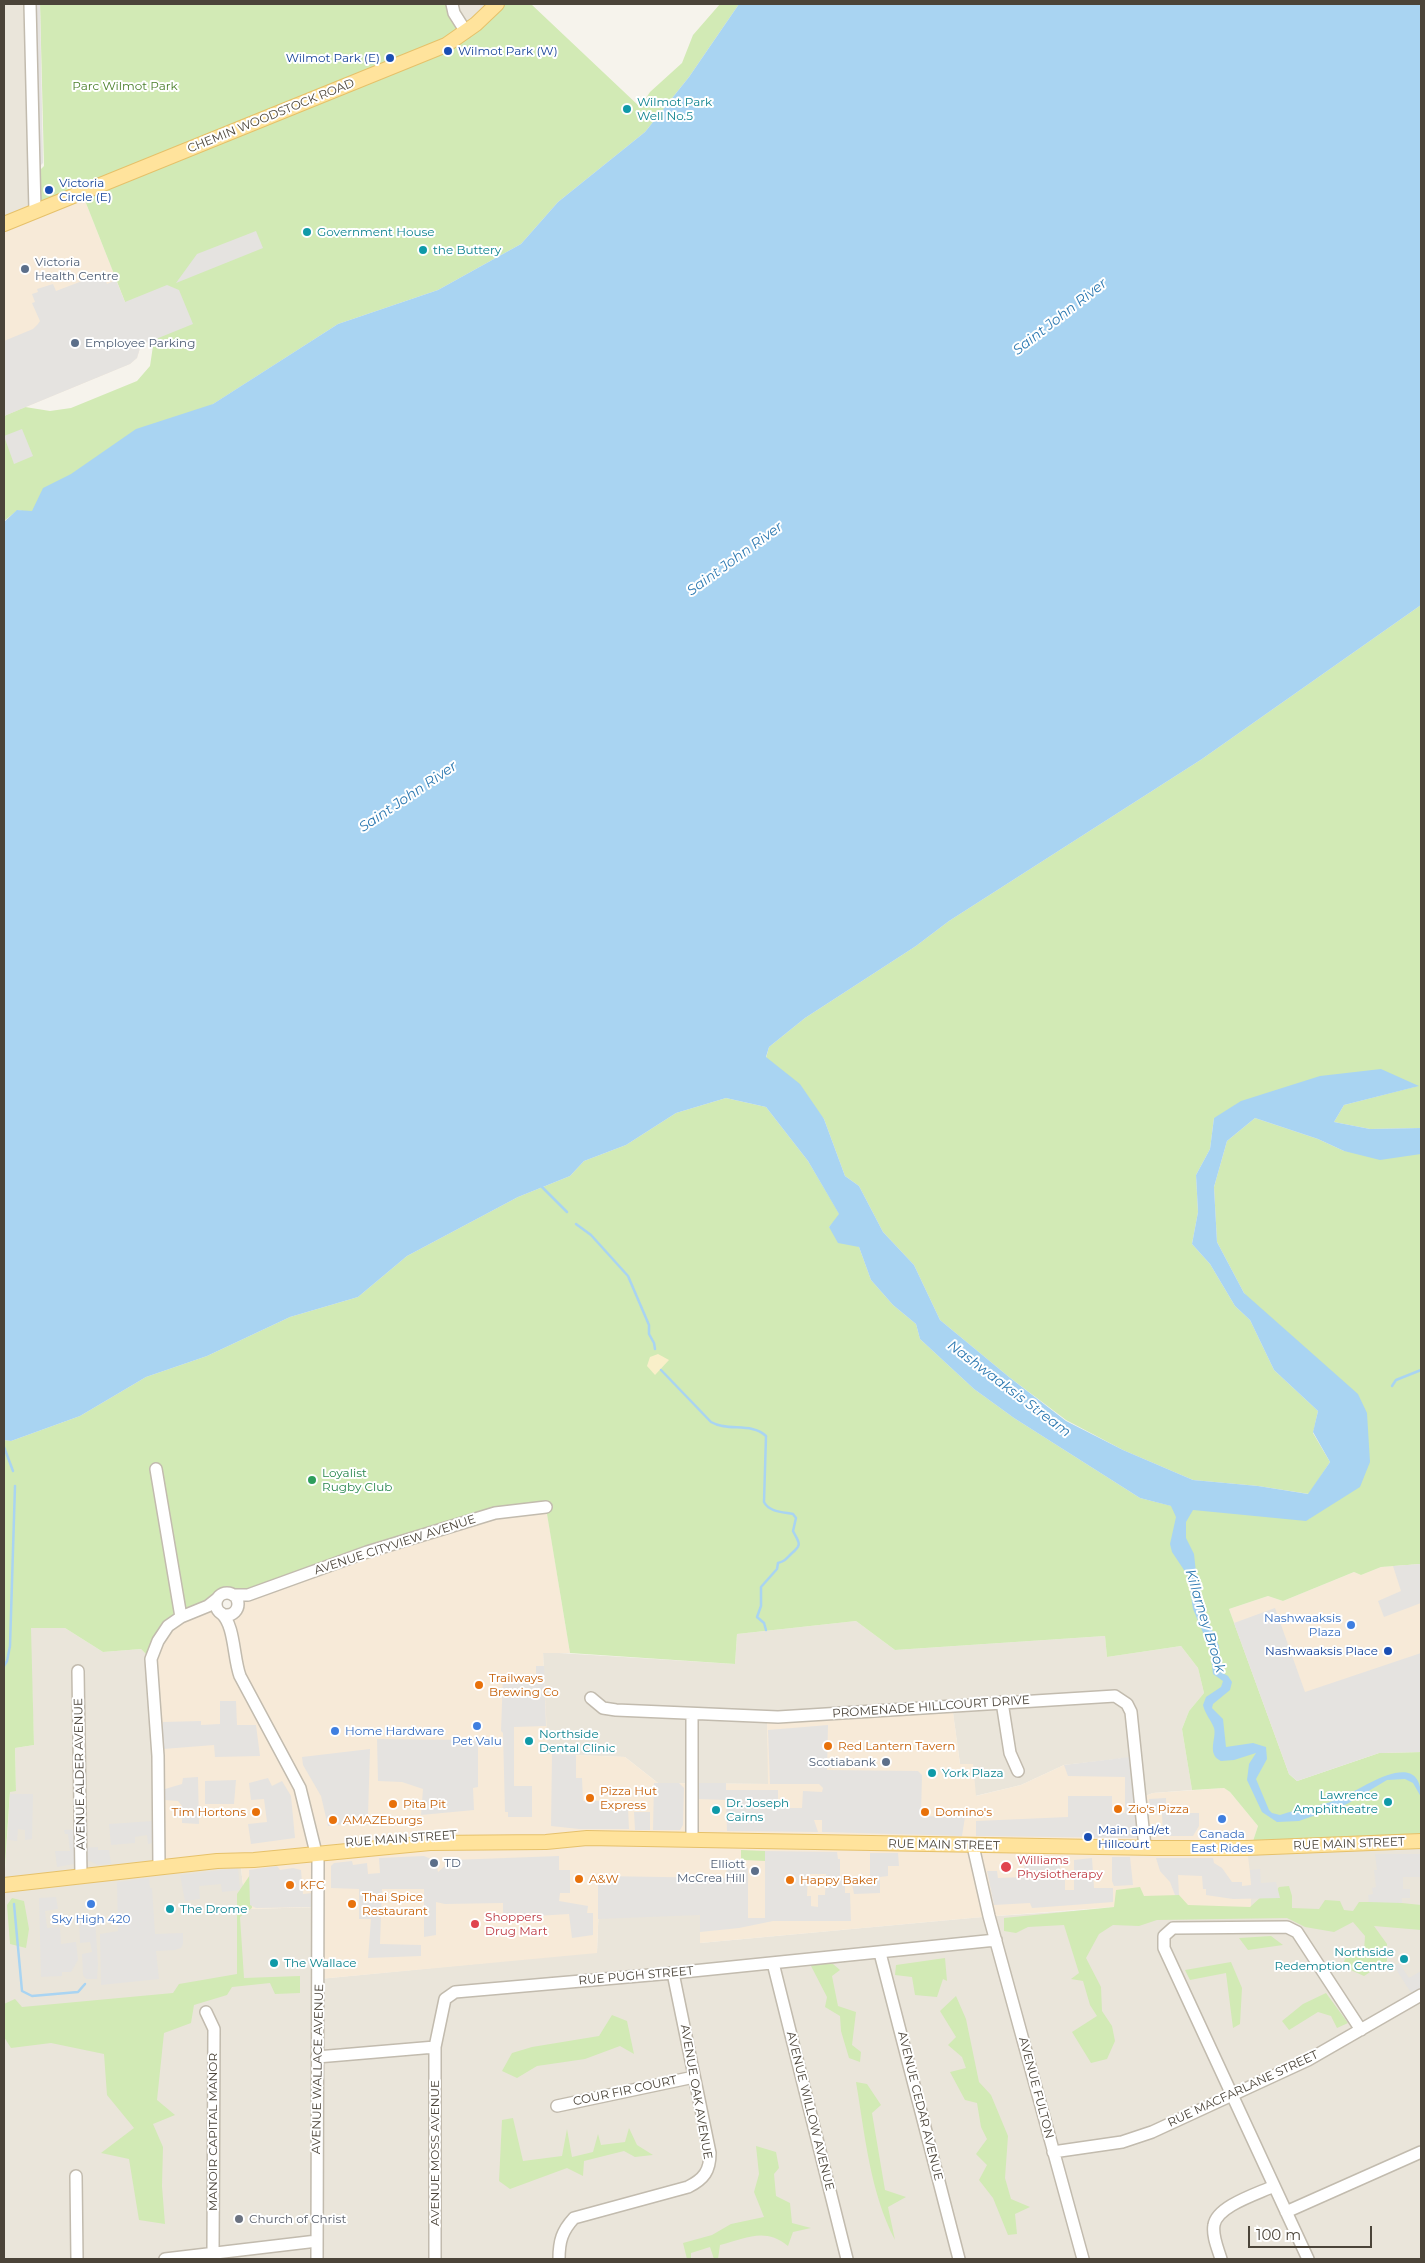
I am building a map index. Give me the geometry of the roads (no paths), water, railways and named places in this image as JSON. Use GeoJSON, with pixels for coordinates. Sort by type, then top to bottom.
{"type":"FeatureCollection","features":[{"type":"Feature","properties":{"kind":"main road","name":"CHEMIN WOODSTOCK ROAD"},"geometry":{"type":"LineString","coordinates":[[4,224],[446,45],[466,32],[497,4]]}},
{"type":"Feature","properties":{"kind":"main road","name":"RUE MAIN STREET"},"geometry":{"type":"LineString","coordinates":[[8,1883],[217,1861],[254,1860],[434,1835],[566,1833],[587,1838],[973,1846],[1247,1848],[1421,1841]]}},
{"type":"Feature","properties":{"kind":"street"},"geometry":{"type":"LineString","coordinates":[[30,4],[35,211]]}},
{"type":"Feature","properties":{"kind":"street"},"geometry":{"type":"LineString","coordinates":[[452,4],[454,14],[466,32]]}},
{"type":"Feature","properties":{"kind":"street"},"geometry":{"type":"LineString","coordinates":[[156,1469],[180,1617]]}},
{"type":"Feature","properties":{"kind":"street","name":"AVENUE CITYVIEW AVENUE"},"geometry":{"type":"LineString","coordinates":[[233,1595],[248,1595],[367,1552],[495,1513],[546,1508]]}},
{"type":"Feature","properties":{"kind":"street"},"geometry":{"type":"LineString","coordinates":[[216,1610],[218,1598],[227,1594],[233,1595],[237,1600],[236,1610]]}},
{"type":"Feature","properties":{"kind":"street"},"geometry":{"type":"LineString","coordinates":[[159,1868],[158,1756],[151,1659],[158,1642],[168,1626],[180,1617],[216,1610],[228,1615],[236,1610],[248,1595]]}},
{"type":"Feature","properties":{"kind":"street","name":"AVENUE WALLACE AVENUE"},"geometry":{"type":"LineString","coordinates":[[216,1610],[230,1627]]}},
{"type":"Feature","properties":{"kind":"street","name":"AVENUE WALLACE AVENUE"},"geometry":{"type":"LineString","coordinates":[[236,1610],[230,1627],[236,1666],[300,1788],[316,1850],[319,1907],[317,2259]]}},
{"type":"Feature","properties":{"kind":"street","name":"AVENUE ALDER AVENUE"},"geometry":{"type":"LineString","coordinates":[[78,1671],[81,1876]]}},
{"type":"Feature","properties":{"kind":"street","name":"PROMENADE HILLCOURT DRIVE"},"geometry":{"type":"LineString","coordinates":[[591,1698],[603,1708],[616,1710],[692,1715],[778,1717],[1115,1696],[1127,1704],[1131,1712],[1145,1847]]}},
{"type":"Feature","properties":{"kind":"street"},"geometry":{"type":"LineString","coordinates":[[1002,1702],[1010,1753],[1018,1771]]}},
{"type":"Feature","properties":{"kind":"street"},"geometry":{"type":"LineString","coordinates":[[692,1715],[692,1840]]}},
{"type":"Feature","properties":{"kind":"street","name":"AVENUE FULTON"},"geometry":{"type":"LineString","coordinates":[[973,1846],[989,1916],[1083,2259]]}},
{"type":"Feature","properties":{"kind":"street"},"geometry":{"type":"LineString","coordinates":[[1308,2259],[1164,1948],[1164,1936],[1173,1928],[1287,1927],[1297,1932],[1361,2030]]}},
{"type":"Feature","properties":{"kind":"street","name":"RUE PUGH STREET"},"geometry":{"type":"LineString","coordinates":[[435,2047],[444,2002],[447,1996],[452,1993],[880,1953],[996,1940]]}},
{"type":"Feature","properties":{"kind":"street","name":"AVENUE CEDAR AVENUE"},"geometry":{"type":"LineString","coordinates":[[880,1953],[959,2259]]}},
{"type":"Feature","properties":{"kind":"street","name":"AVENUE WILLOW AVENUE"},"geometry":{"type":"LineString","coordinates":[[773,1963],[847,2259]]}},
{"type":"Feature","properties":{"kind":"street","name":"AVENUE OAK AVENUE"},"geometry":{"type":"LineString","coordinates":[[559,2259],[559,2244],[564,2229],[574,2218],[688,2187],[699,2182],[706,2174],[710,2164],[710,2153],[674,1973]]}},
{"type":"Feature","properties":{"kind":"street","name":"RUE MACFARLANE STREET"},"geometry":{"type":"LineString","coordinates":[[1053,2152],[1137,2138],[1308,2060],[1421,1995]]}},
{"type":"Feature","properties":{"kind":"street","name":"MANOIR CAPITAL MANOR"},"geometry":{"type":"LineString","coordinates":[[206,2012],[214,2029],[213,2254]]}},
{"type":"Feature","properties":{"kind":"street"},"geometry":{"type":"LineString","coordinates":[[318,2058],[435,2047]]}},
{"type":"Feature","properties":{"kind":"street","name":"AVENUE MOSS AVENUE"},"geometry":{"type":"LineString","coordinates":[[435,2047],[435,2259]]}},
{"type":"Feature","properties":{"kind":"street","name":"COUR FIR COURT"},"geometry":{"type":"LineString","coordinates":[[557,2106],[694,2077]]}},
{"type":"Feature","properties":{"kind":"street"},"geometry":{"type":"LineString","coordinates":[[1286,2212],[1421,2152]]}},
{"type":"Feature","properties":{"kind":"street"},"geometry":{"type":"LineString","coordinates":[[76,2176],[77,2259]]}},
{"type":"Feature","properties":{"kind":"street"},"geometry":{"type":"LineString","coordinates":[[1221,2259],[1215,2238],[1216,2216],[1223,2210],[1274,2186]]}},
{"type":"Feature","properties":{"kind":"street"},"geometry":{"type":"LineString","coordinates":[[165,2259],[317,2241]]}},
{"type":"Feature","properties":{"kind":"water"},"geometry":{"type":"Polygon","coordinates":[[[739,4],[1421,4],[1421,605],[1202,759],[949,921],[916,946],[805,1018],[769,1047],[766,1057],[800,1084],[824,1119],[845,1176],[859,1186],[883,1232],[914,1265],[940,1320],[1009,1377],[1066,1421],[1123,1450],[1193,1480],[1258,1486],[1308,1494],[1330,1462],[1313,1432],[1318,1411],[1274,1370],[1250,1320],[1235,1306],[1210,1264],[1192,1244],[1198,1212],[1196,1175],[1210,1149],[1214,1118],[1241,1101],[1320,1076],[1381,1069],[1419,1086],[1344,1105],[1334,1122],[1370,1129],[1421,1128],[1421,1154],[1380,1160],[1344,1151],[1318,1139],[1255,1118],[1227,1141],[1214,1187],[1217,1242],[1244,1293],[1358,1394],[1367,1413],[1370,1462],[1360,1487],[1306,1521],[1193,1510],[1186,1522],[1186,1538],[1194,1554],[1199,1600],[1219,1646],[1221,1672],[1228,1676],[1232,1682],[1230,1690],[1213,1704],[1212,1708],[1223,1719],[1226,1747],[1253,1743],[1266,1747],[1267,1759],[1256,1779],[1269,1810],[1280,1815],[1328,1803],[1376,1780],[1402,1772],[1412,1774],[1418,1782],[1421,1797],[1413,1783],[1405,1779],[1387,1780],[1347,1804],[1299,1821],[1277,1822],[1262,1812],[1247,1780],[1249,1764],[1256,1753],[1234,1760],[1221,1761],[1214,1754],[1215,1732],[1203,1705],[1206,1697],[1221,1687],[1223,1681],[1213,1674],[1210,1649],[1193,1609],[1188,1576],[1172,1552],[1170,1544],[1176,1517],[1171,1506],[1140,1498],[1014,1418],[974,1389],[920,1339],[916,1324],[893,1305],[871,1280],[859,1247],[838,1243],[829,1227],[839,1214],[808,1161],[766,1107],[726,1098],[676,1113],[626,1145],[584,1161],[570,1176],[518,1197],[407,1256],[358,1297],[290,1317],[207,1356],[146,1377],[80,1416],[11,1441],[4,1440],[4,522],[17,510],[32,511],[43,488],[71,474],[136,429],[213,404],[338,324],[438,290],[521,244],[558,202],[645,132],[689,77],[739,4]]]}},
{"type":"Feature","properties":{"kind":"waterway"},"geometry":{"type":"LineString","coordinates":[[542,1187],[567,1212]]}},
{"type":"Feature","properties":{"kind":"waterway"},"geometry":{"type":"LineString","coordinates":[[576,1224],[591,1235],[628,1276],[649,1325],[649,1334],[655,1349]]}},
{"type":"Feature","properties":{"kind":"waterway"},"geometry":{"type":"LineString","coordinates":[[661,1370],[711,1422],[718,1425],[753,1429],[766,1436],[764,1502],[773,1510],[793,1514],[796,1518],[793,1531],[799,1543],[787,1559],[778,1563],[777,1569],[761,1587],[761,1606],[757,1617],[764,1623],[766,1630]]}},
{"type":"Feature","properties":{"kind":"waterway"},"geometry":{"type":"LineString","coordinates":[[1392,1386],[1396,1380],[1421,1370]]}},
{"type":"Feature","properties":{"kind":"waterway"},"geometry":{"type":"LineString","coordinates":[[4,1447],[13,1471]]}},
{"type":"Feature","properties":{"kind":"waterway"},"geometry":{"type":"LineString","coordinates":[[4,1666],[10,1646],[15,1486]]}},
{"type":"Feature","properties":{"kind":"waterway"},"geometry":{"type":"LineString","coordinates":[[14,1904],[22,1991],[32,1996],[78,1992],[85,1984]]}},
{"type":"Feature","properties":{"kind":"place","name":"Wilmot Park (W)"},"geometry":{"type":"Point","coordinates":[448,51]}},
{"type":"Feature","properties":{"kind":"place","name":"Wilmot Park (E)"},"geometry":{"type":"Point","coordinates":[390,58]}},
{"type":"Feature","properties":{"kind":"place","name":"Wilmot Park Well No.5"},"geometry":{"type":"Point","coordinates":[627,109]}},
{"type":"Feature","properties":{"kind":"place","name":"Victoria Circle (E)"},"geometry":{"type":"Point","coordinates":[49,190]}},
{"type":"Feature","properties":{"kind":"place","name":"Government House"},"geometry":{"type":"Point","coordinates":[307,232]}},
{"type":"Feature","properties":{"kind":"place","name":"the Buttery"},"geometry":{"type":"Point","coordinates":[423,250]}},
{"type":"Feature","properties":{"kind":"place","name":"Victoria Health Centre"},"geometry":{"type":"Point","coordinates":[25,269]}},
{"type":"Feature","properties":{"kind":"place","name":"Employee Parking"},"geometry":{"type":"Point","coordinates":[75,343]}},
{"type":"Feature","properties":{"kind":"place","name":"Loyalist Rugby Club"},"geometry":{"type":"Point","coordinates":[312,1480]}},
{"type":"Feature","properties":{"kind":"place","name":"Nashwaaksis Plaza"},"geometry":{"type":"Point","coordinates":[1351,1625]}},
{"type":"Feature","properties":{"kind":"place","name":"Nashwaaksis Place"},"geometry":{"type":"Point","coordinates":[1388,1651]}},
{"type":"Feature","properties":{"kind":"place","name":"Trailways Brewing Co"},"geometry":{"type":"Point","coordinates":[479,1685]}},
{"type":"Feature","properties":{"kind":"place","name":"Pet Valu"},"geometry":{"type":"Point","coordinates":[477,1726]}},
{"type":"Feature","properties":{"kind":"place","name":"Home Hardware"},"geometry":{"type":"Point","coordinates":[335,1731]}},
{"type":"Feature","properties":{"kind":"place","name":"Northside Dental Clinic"},"geometry":{"type":"Point","coordinates":[529,1741]}},
{"type":"Feature","properties":{"kind":"place","name":"Red Lantern Tavern"},"geometry":{"type":"Point","coordinates":[828,1746]}},
{"type":"Feature","properties":{"kind":"place","name":"Scotiabank"},"geometry":{"type":"Point","coordinates":[886,1762]}},
{"type":"Feature","properties":{"kind":"place","name":"York Plaza"},"geometry":{"type":"Point","coordinates":[932,1773]}},
{"type":"Feature","properties":{"kind":"place","name":"Pizza Hut Express"},"geometry":{"type":"Point","coordinates":[590,1798]}},
{"type":"Feature","properties":{"kind":"place","name":"Lawrence Amphitheatre"},"geometry":{"type":"Point","coordinates":[1388,1802]}},
{"type":"Feature","properties":{"kind":"place","name":"Pita Pit"},"geometry":{"type":"Point","coordinates":[393,1804]}},
{"type":"Feature","properties":{"kind":"place","name":"Zio's Pizza"},"geometry":{"type":"Point","coordinates":[1118,1809]}},
{"type":"Feature","properties":{"kind":"place","name":"Dr. Joseph Cairns"},"geometry":{"type":"Point","coordinates":[716,1810]}},
{"type":"Feature","properties":{"kind":"place","name":"Tim Hortons"},"geometry":{"type":"Point","coordinates":[256,1812]}},
{"type":"Feature","properties":{"kind":"place","name":"Domino's"},"geometry":{"type":"Point","coordinates":[925,1812]}},
{"type":"Feature","properties":{"kind":"place","name":"Canada East Rides"},"geometry":{"type":"Point","coordinates":[1222,1819]}},
{"type":"Feature","properties":{"kind":"place","name":"AMAZEburgs"},"geometry":{"type":"Point","coordinates":[333,1820]}},
{"type":"Feature","properties":{"kind":"place","name":"Main and/et Hillcourt"},"geometry":{"type":"Point","coordinates":[1088,1837]}},
{"type":"Feature","properties":{"kind":"place","name":"TD"},"geometry":{"type":"Point","coordinates":[434,1863]}},
{"type":"Feature","properties":{"kind":"place","name":"Williams Physiotherapy"},"geometry":{"type":"Point","coordinates":[1006,1867]}},
{"type":"Feature","properties":{"kind":"place","name":"Elliott McCrea Hill"},"geometry":{"type":"Point","coordinates":[755,1871]}},
{"type":"Feature","properties":{"kind":"place","name":"A&W"},"geometry":{"type":"Point","coordinates":[579,1879]}},
{"type":"Feature","properties":{"kind":"place","name":"Happy Baker"},"geometry":{"type":"Point","coordinates":[790,1880]}},
{"type":"Feature","properties":{"kind":"place","name":"KFC"},"geometry":{"type":"Point","coordinates":[290,1885]}},
{"type":"Feature","properties":{"kind":"place","name":"Sky High 420"},"geometry":{"type":"Point","coordinates":[91,1904]}},
{"type":"Feature","properties":{"kind":"place","name":"Thai Spice Restaurant"},"geometry":{"type":"Point","coordinates":[352,1904]}},
{"type":"Feature","properties":{"kind":"place","name":"The Drome"},"geometry":{"type":"Point","coordinates":[170,1909]}},
{"type":"Feature","properties":{"kind":"place","name":"Shoppers Drug Mart"},"geometry":{"type":"Point","coordinates":[475,1924]}},
{"type":"Feature","properties":{"kind":"place","name":"Northside Redemption Centre"},"geometry":{"type":"Point","coordinates":[1404,1959]}},
{"type":"Feature","properties":{"kind":"place","name":"The Wallace"},"geometry":{"type":"Point","coordinates":[274,1963]}},
{"type":"Feature","properties":{"kind":"place","name":"Church of Christ"},"geometry":{"type":"Point","coordinates":[239,2219]}},
{"type":"Feature","properties":{"kind":"park label","name":"Parc Wilmot Park"},"geometry":{"type":"Point","coordinates":[125,86]}},
{"type":"Feature","properties":{"kind":"water label","name":"Saint John River"},"geometry":{"type":"Point","coordinates":[1060,317]}},
{"type":"Feature","properties":{"kind":"water label","name":"Saint John River"},"geometry":{"type":"Point","coordinates":[735,559]}},
{"type":"Feature","properties":{"kind":"water label","name":"Saint John River"},"geometry":{"type":"Point","coordinates":[408,797]}},
{"type":"Feature","properties":{"kind":"water label","name":"Nashwaaksis Stream"},"geometry":{"type":"Point","coordinates":[1009,1389]}},
{"type":"Feature","properties":{"kind":"water label","name":"Killarney Brook"},"geometry":{"type":"Point","coordinates":[1205,1621]}}]}
